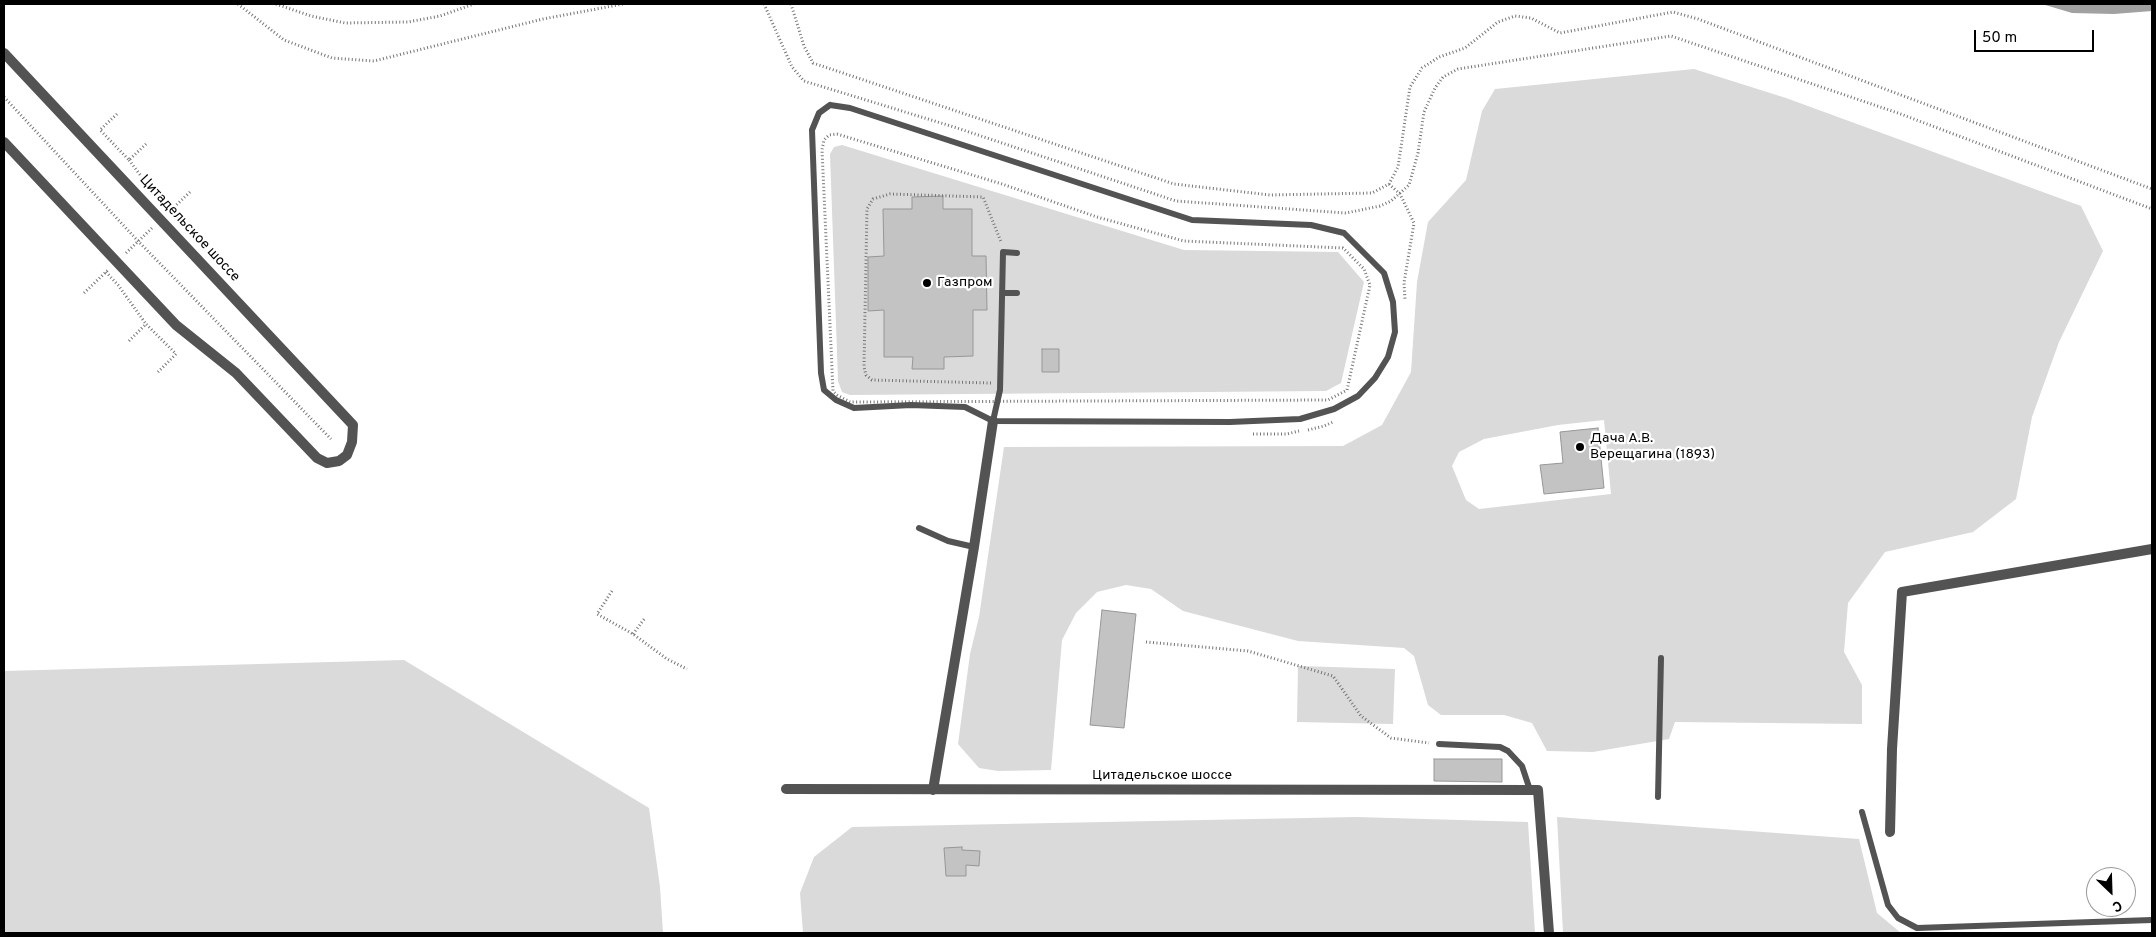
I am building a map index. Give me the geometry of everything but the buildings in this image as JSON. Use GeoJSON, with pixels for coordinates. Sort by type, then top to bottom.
{"type":"FeatureCollection","features":[{"type":"Feature","properties":{"kind":"street","name":"Цитадельское шоссе"},"geometry":{"type":"LineString","coordinates":[[4,53],[353,425],[352,442],[347,455],[338,461],[327,463],[317,458],[236,373],[176,325],[117,262]]}},
{"type":"Feature","properties":{"kind":"street"},"geometry":{"type":"LineString","coordinates":[[4,142],[117,262]]}},
{"type":"Feature","properties":{"kind":"street"},"geometry":{"type":"LineString","coordinates":[[933,790],[974,547],[993,420]]}},
{"type":"Feature","properties":{"kind":"street"},"geometry":{"type":"LineString","coordinates":[[1890,832],[1892,749],[1902,592],[2152,549]]}},
{"type":"Feature","properties":{"kind":"street","name":"Цитадельское шоссе"},"geometry":{"type":"LineString","coordinates":[[786,789],[1534,790]]}},
{"type":"Feature","properties":{"kind":"street"},"geometry":{"type":"LineString","coordinates":[[1534,790],[1548,933]]}},
{"type":"Feature","properties":{"kind":"lane"},"geometry":{"type":"LineString","coordinates":[[830,105],[850,108],[1192,220],[1312,225],[1344,233],[1384,273],[1393,302],[1395,332],[1388,356],[1375,378],[1358,396],[1334,409],[1300,419],[1230,422],[993,420],[964,407],[911,405],[854,408],[836,400],[824,390],[821,374],[812,130],[819,113],[830,105]]}},
{"type":"Feature","properties":{"kind":"lane"},"geometry":{"type":"LineString","coordinates":[[993,420],[1000,383],[1003,252],[1017,253]]}},
{"type":"Feature","properties":{"kind":"lane"},"geometry":{"type":"LineString","coordinates":[[1002,293],[1017,293]]}},
{"type":"Feature","properties":{"kind":"lane"},"geometry":{"type":"LineString","coordinates":[[919,528],[948,541],[974,547]]}},
{"type":"Feature","properties":{"kind":"lane"},"geometry":{"type":"LineString","coordinates":[[1658,797],[1662,658]]}},
{"type":"Feature","properties":{"kind":"lane"},"geometry":{"type":"LineString","coordinates":[[1439,744],[1500,747],[1508,751],[1522,766],[1534,790]]}},
{"type":"Feature","properties":{"kind":"lane"},"geometry":{"type":"LineString","coordinates":[[1862,812],[1888,904],[1898,918],[1917,928],[2152,920]]}},
{"type":"Feature","properties":{"kind":"path"},"geometry":{"type":"LineString","coordinates":[[238,4],[284,40],[332,58],[374,61],[543,19],[623,4]]}},
{"type":"Feature","properties":{"kind":"path"},"geometry":{"type":"LineString","coordinates":[[276,4],[311,16],[345,23],[408,22],[440,16],[474,4]]}},
{"type":"Feature","properties":{"kind":"path"},"geometry":{"type":"LineString","coordinates":[[764,4],[767,7],[792,67],[804,80],[1176,200],[1346,213],[1380,206],[1400,194],[1409,185],[1418,154],[1424,112],[1443,76],[1458,69],[1671,36],[1898,113],[2152,210]]}},
{"type":"Feature","properties":{"kind":"path"},"geometry":{"type":"LineString","coordinates":[[791,4],[804,46],[812,63],[1174,184],[1270,195],[1372,193],[1389,184],[1398,167],[1410,87],[1422,68],[1439,57],[1465,48],[1498,22],[1515,16],[1531,18],[1560,33],[1673,12],[1708,22],[2152,189]]}},
{"type":"Feature","properties":{"kind":"path"},"geometry":{"type":"LineString","coordinates":[[4,97],[138,241],[331,439]]}},
{"type":"Feature","properties":{"kind":"path"},"geometry":{"type":"LineString","coordinates":[[118,114],[100,130],[129,160],[146,144]]}},
{"type":"Feature","properties":{"kind":"path"},"geometry":{"type":"LineString","coordinates":[[837,134],[849,137],[1002,184],[1097,217],[1184,241],[1343,248],[1364,269],[1370,285],[1347,390],[1328,400],[998,400],[850,402],[837,396],[834,391],[822,150],[824,140],[829,135],[837,134]]}},
{"type":"Feature","properties":{"kind":"path"},"geometry":{"type":"LineString","coordinates":[[1389,184],[1400,194],[1414,223],[1404,283],[1406,308]]}},
{"type":"Feature","properties":{"kind":"path"},"geometry":{"type":"LineString","coordinates":[[84,293],[190,192]]}},
{"type":"Feature","properties":{"kind":"path"},"geometry":{"type":"LineString","coordinates":[[1000,236],[983,197],[890,194],[873,199],[867,209],[864,367],[866,375],[872,380],[1000,383]]}},
{"type":"Feature","properties":{"kind":"path"},"geometry":{"type":"LineString","coordinates":[[106,272],[118,285],[146,324],[176,354],[158,372]]}},
{"type":"Feature","properties":{"kind":"path"},"geometry":{"type":"LineString","coordinates":[[129,341],[146,324]]}},
{"type":"Feature","properties":{"kind":"path"},"geometry":{"type":"LineString","coordinates":[[1248,434],[1288,434],[1324,426],[1338,420]]}},
{"type":"Feature","properties":{"kind":"path"},"geometry":{"type":"LineString","coordinates":[[612,591],[597,614],[633,634],[667,659],[687,669]]}},
{"type":"Feature","properties":{"kind":"path"},"geometry":{"type":"LineString","coordinates":[[633,634],[645,618]]}},
{"type":"Feature","properties":{"kind":"path"},"geometry":{"type":"LineString","coordinates":[[1146,642],[1248,651],[1333,676],[1361,716],[1391,738],[1439,744]]}},
{"type":"Feature","properties":{"kind":"shaded area"},"geometry":{"type":"Polygon","coordinates":[[[2042,4],[2152,4],[2152,11],[2114,14],[2072,13],[2042,4]]]}},
{"type":"Feature","properties":{"kind":"shaded area"},"geometry":{"type":"Polygon","coordinates":[[[1694,69],[1786,98],[2081,206],[2103,251],[2059,342],[2032,417],[2016,499],[1973,532],[1885,552],[1848,603],[1844,652],[1862,685],[1862,724],[1675,722],[1669,739],[1593,752],[1547,751],[1532,723],[1504,715],[1441,715],[1428,705],[1414,656],[1404,648],[1298,641],[1183,611],[1151,589],[1126,585],[1097,592],[1076,613],[1062,640],[1051,770],[998,771],[979,768],[958,744],[970,654],[979,617],[1004,447],[1343,446],[1382,425],[1411,372],[1417,282],[1428,222],[1466,180],[1482,111],[1495,89],[1694,69]],[[1604,420],[1558,425],[1484,439],[1459,452],[1452,466],[1466,500],[1479,509],[1611,494],[1604,420]]]}},
{"type":"Feature","properties":{"kind":"shaded area"},"geometry":{"type":"Polygon","coordinates":[[[842,145],[1184,250],[1338,252],[1364,282],[1341,383],[1326,391],[850,395],[842,392],[838,381],[830,154],[834,147],[842,145]]]}},
{"type":"Feature","properties":{"kind":"shaded area"},"geometry":{"type":"Polygon","coordinates":[[[404,660],[649,808],[660,887],[663,933],[4,933],[4,671],[404,660]]]}},
{"type":"Feature","properties":{"kind":"shaded area"},"geometry":{"type":"Polygon","coordinates":[[[1298,666],[1395,669],[1393,724],[1297,722],[1298,666]]]}},
{"type":"Feature","properties":{"kind":"shaded area"},"geometry":{"type":"Polygon","coordinates":[[[1356,817],[1528,822],[1535,933],[803,933],[800,893],[814,857],[852,827],[1356,817]]]}},
{"type":"Feature","properties":{"kind":"shaded area"},"geometry":{"type":"Polygon","coordinates":[[[1557,817],[1859,839],[1877,913],[1901,933],[1563,933],[1557,817]]]}},
{"type":"Feature","properties":{"kind":"place","name":"Газпром"},"geometry":{"type":"Point","coordinates":[927,283]}},
{"type":"Feature","properties":{"kind":"place","name":"Дача А.В. Верещагина (1893)"},"geometry":{"type":"Point","coordinates":[1580,447]}}]}
